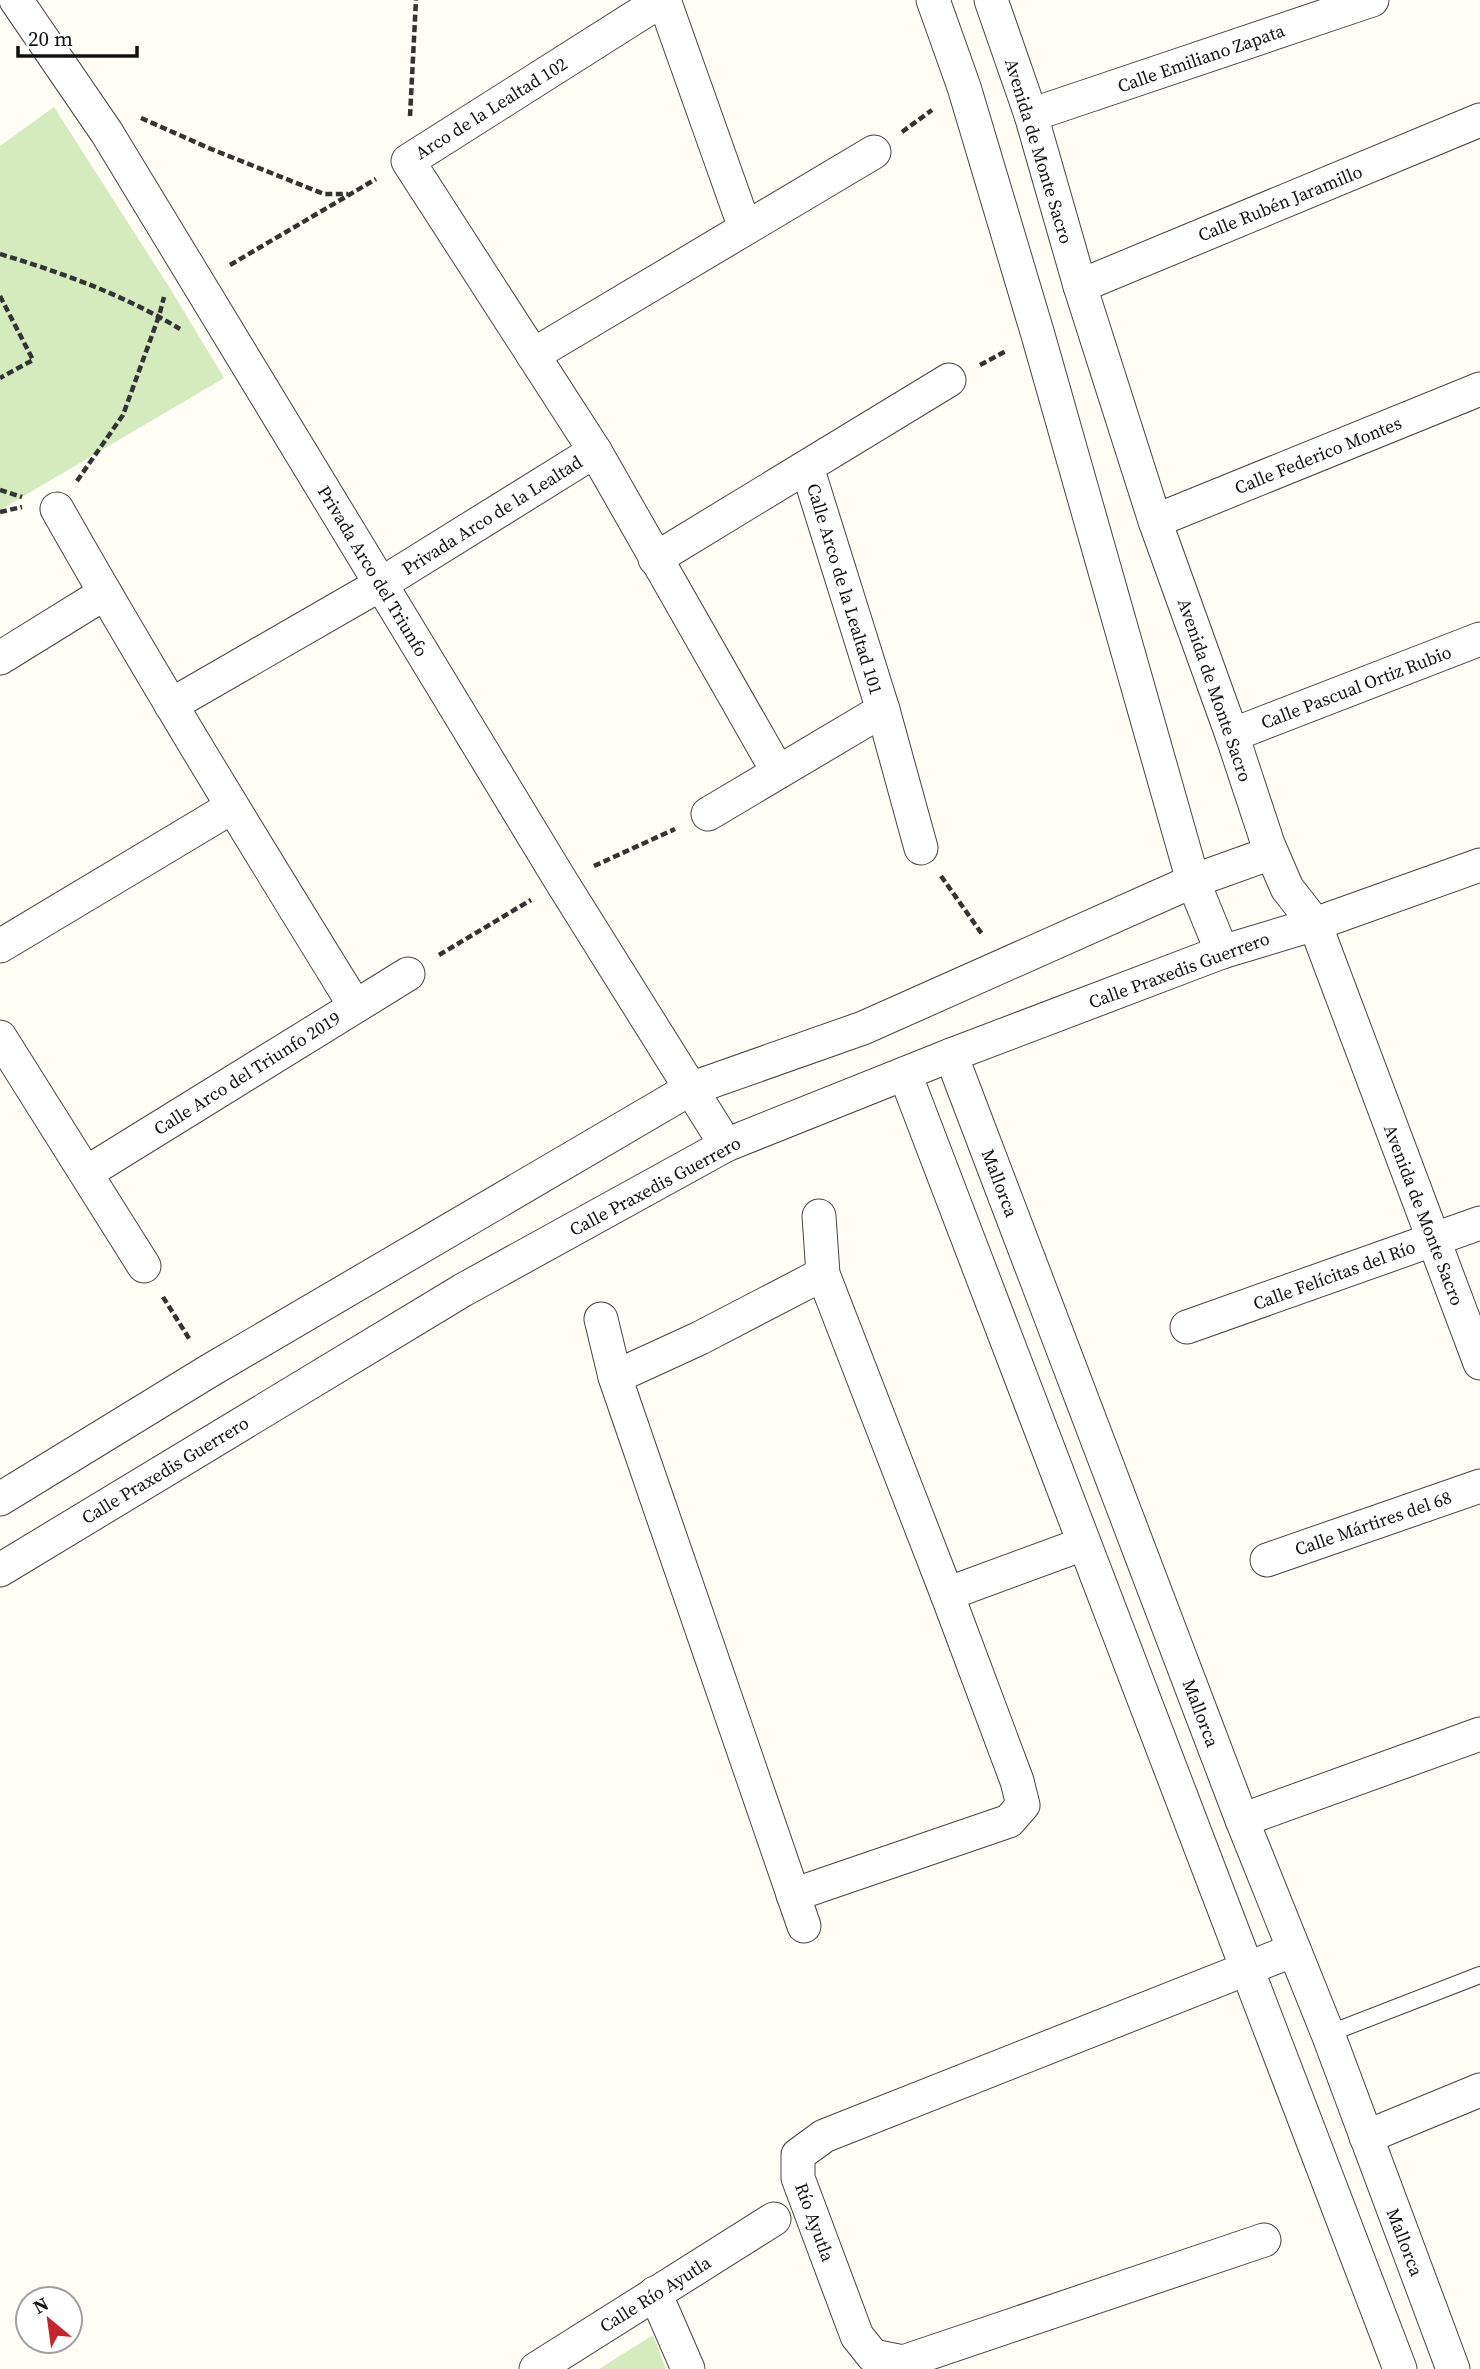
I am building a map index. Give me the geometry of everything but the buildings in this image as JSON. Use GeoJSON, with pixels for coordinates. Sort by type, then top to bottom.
{"type":"FeatureCollection","features":[{"type":"Feature","properties":{"kind":"street","name":"Privada Arco del Triunfo"},"geometry":{"type":"LineString","coordinates":[[16,0],[80,90],[561,881],[726,1145]]}},
{"type":"Feature","properties":{"kind":"street","name":"Arco de la Lealtad 102"},"geometry":{"type":"LineString","coordinates":[[595,451],[408,161],[663,0],[745,228]]}},
{"type":"Feature","properties":{"kind":"street"},"geometry":{"type":"LineString","coordinates":[[933,0],[964,87],[1038,335],[1193,881],[1222,952]]}},
{"type":"Feature","properties":{"kind":"street","name":"Avenida de Monte Sacro"},"geometry":{"type":"LineString","coordinates":[[990,0],[1031,115],[1080,286],[1155,521],[1232,735],[1271,853],[1287,888],[1315,924],[1480,1363]]}},
{"type":"Feature","properties":{"kind":"street","name":"Calle Emiliano Zapata"},"geometry":{"type":"LineString","coordinates":[[1031,115],[1372,0]]}},
{"type":"Feature","properties":{"kind":"street","name":"Calle Rubén Jaramillo"},"geometry":{"type":"LineString","coordinates":[[1080,286],[1480,120]]}},
{"type":"Feature","properties":{"kind":"street"},"geometry":{"type":"LineString","coordinates":[[533,355],[874,152]]}},
{"type":"Feature","properties":{"kind":"street","name":"Calle Arco de la Lealtad 101"},"geometry":{"type":"LineString","coordinates":[[655,559],[950,380]]}},
{"type":"Feature","properties":{"kind":"street","name":"Calle Federico Montes"},"geometry":{"type":"LineString","coordinates":[[1155,521],[1480,389]]}},
{"type":"Feature","properties":{"kind":"street"},"geometry":{"type":"LineString","coordinates":[[595,451],[778,772]]}},
{"type":"Feature","properties":{"kind":"street","name":"Privada Arco de la Lealtad"},"geometry":{"type":"LineString","coordinates":[[172,705],[381,583],[595,451]]}},
{"type":"Feature","properties":{"kind":"street","name":"Calle Arco de la Lealtad 101"},"geometry":{"type":"LineString","coordinates":[[807,467],[883,710],[921,848]]}},
{"type":"Feature","properties":{"kind":"street"},"geometry":{"type":"LineString","coordinates":[[57,509],[232,807],[355,1006]]}},
{"type":"Feature","properties":{"kind":"street"},"geometry":{"type":"LineString","coordinates":[[0,658],[105,593]]}},
{"type":"Feature","properties":{"kind":"street","name":"Calle Pascual Ortiz Rubio"},"geometry":{"type":"LineString","coordinates":[[1232,735],[1480,639]]}},
{"type":"Feature","properties":{"kind":"street","name":"Calle Arco de la Lealtad 101"},"geometry":{"type":"LineString","coordinates":[[708,814],[883,710]]}},
{"type":"Feature","properties":{"kind":"street"},"geometry":{"type":"LineString","coordinates":[[0,946],[232,807]]}},
{"type":"Feature","properties":{"kind":"street"},"geometry":{"type":"LineString","coordinates":[[0,1499],[209,1371],[690,1089],[863,1028],[1193,881],[1271,853]]}},
{"type":"Feature","properties":{"kind":"street","name":"Calle Praxedis Guerrero"},"geometry":{"type":"LineString","coordinates":[[0,1570],[463,1290],[726,1145],[951,1055],[1222,952],[1315,924],[1480,865]]}},
{"type":"Feature","properties":{"kind":"street","name":"Calle Arco del Triunfo 2019"},"geometry":{"type":"LineString","coordinates":[[86,1173],[408,974]]}},
{"type":"Feature","properties":{"kind":"street"},"geometry":{"type":"LineString","coordinates":[[0,1037],[144,1266]]}},
{"type":"Feature","properties":{"kind":"street","name":"Mallorca"},"geometry":{"type":"LineString","coordinates":[[951,1055],[1242,1820],[1328,2034],[1453,2369]]}},
{"type":"Feature","properties":{"kind":"street"},"geometry":{"type":"LineString","coordinates":[[905,1074],[1400,2369]]}},
{"type":"Feature","properties":{"kind":"street"},"geometry":{"type":"LineString","coordinates":[[601,1320],[615,1377],[799,1911],[1009,1821],[1023,1805],[1017,1781],[823,1274],[818,1216]]}},
{"type":"Feature","properties":{"kind":"street","name":"Calle Felícitas del Río"},"geometry":{"type":"LineString","coordinates":[[1187,1327],[1480,1223]]}},
{"type":"Feature","properties":{"kind":"street"},"geometry":{"type":"LineString","coordinates":[[615,1377],[700,1338],[823,1274]]}},
{"type":"Feature","properties":{"kind":"street"},"geometry":{"type":"LineString","coordinates":[[1033,1409],[1079,1391]]}},
{"type":"Feature","properties":{"kind":"street","name":"Calle Mártires del 68"},"geometry":{"type":"LineString","coordinates":[[1267,1560],[1480,1486]]}},
{"type":"Feature","properties":{"kind":"street"},"geometry":{"type":"LineString","coordinates":[[947,1594],[1083,1544]]}},
{"type":"Feature","properties":{"kind":"street"},"geometry":{"type":"LineString","coordinates":[[1242,1820],[1480,1734]]}},
{"type":"Feature","properties":{"kind":"street"},"geometry":{"type":"LineString","coordinates":[[1247,1967],[1294,1950]]}},
{"type":"Feature","properties":{"kind":"street","name":"Río Ayutla"},"geometry":{"type":"LineString","coordinates":[[1247,1967],[824,2136],[798,2155],[798,2178],[857,2336],[873,2356],[903,2362],[1264,2240]]}},
{"type":"Feature","properties":{"kind":"street"},"geometry":{"type":"LineString","coordinates":[[1366,2137],[1480,2090]]}},
{"type":"Feature","properties":{"kind":"street","name":"Calle Río Ayutla"},"geometry":{"type":"LineString","coordinates":[[536,2369],[775,2219]]}},
{"type":"Feature","properties":{"kind":"street"},"geometry":{"type":"LineString","coordinates":[[655,2294],[688,2369]]}},
{"type":"Feature","properties":{"kind":"lane"},"geometry":{"type":"LineString","coordinates":[[1328,2034],[1480,1975]]}},
{"type":"Feature","properties":{"kind":"path"},"geometry":{"type":"LineString","coordinates":[[199,284],[408,161],[415,8],[418,0]]}},
{"type":"Feature","properties":{"kind":"path"},"geometry":{"type":"LineString","coordinates":[[874,152],[964,87]]}},
{"type":"Feature","properties":{"kind":"path"},"geometry":{"type":"LineString","coordinates":[[140,117],[324,194],[350,194]]}},
{"type":"Feature","properties":{"kind":"path"},"geometry":{"type":"LineString","coordinates":[[57,509],[123,415],[159,316],[176,245]]}},
{"type":"Feature","properties":{"kind":"path"},"geometry":{"type":"LineString","coordinates":[[0,254],[75,277],[159,316],[182,330]]}},
{"type":"Feature","properties":{"kind":"path"},"geometry":{"type":"LineString","coordinates":[[0,296],[33,360],[0,378]]}},
{"type":"Feature","properties":{"kind":"path"},"geometry":{"type":"LineString","coordinates":[[950,380],[1038,335]]}},
{"type":"Feature","properties":{"kind":"path"},"geometry":{"type":"LineString","coordinates":[[0,490],[25,498]]}},
{"type":"Feature","properties":{"kind":"path"},"geometry":{"type":"LineString","coordinates":[[921,848],[1005,966]]}},
{"type":"Feature","properties":{"kind":"path"},"geometry":{"type":"LineString","coordinates":[[144,1266],[209,1371]]}},
{"type":"Feature","properties":{"kind":"green space"},"geometry":{"type":"Polygon","coordinates":[[[54,107],[224,378],[0,510],[0,146],[54,107]]]}},
{"type":"Feature","properties":{"kind":"green space"},"geometry":{"type":"Polygon","coordinates":[[[653,2335],[666,2369],[599,2369],[653,2335]]]}}]}
